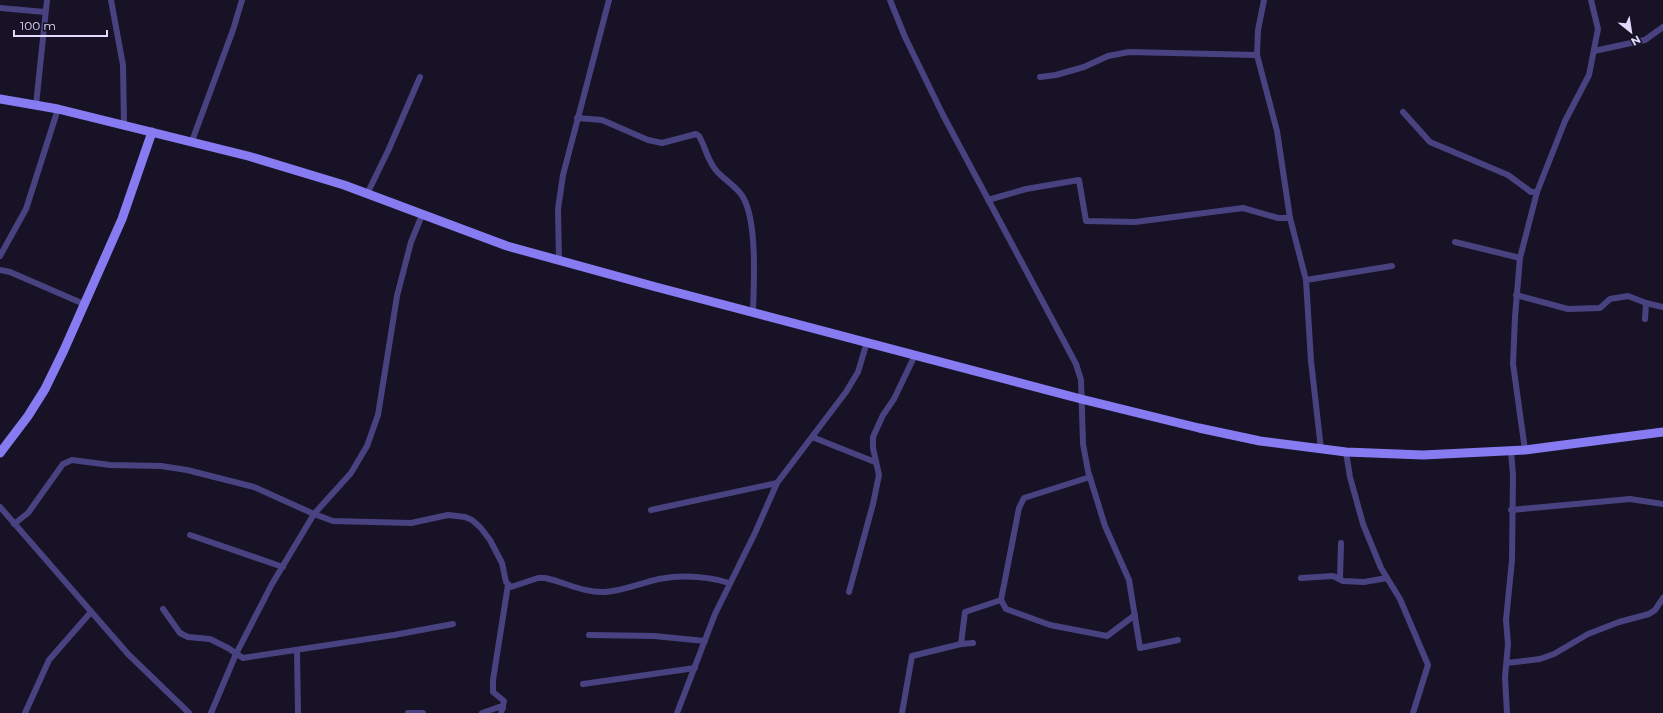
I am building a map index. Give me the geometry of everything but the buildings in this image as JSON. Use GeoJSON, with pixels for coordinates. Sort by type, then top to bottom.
{"type":"FeatureCollection","features":[{"type":"Feature","properties":{"kind":"main road"},"geometry":{"type":"LineString","coordinates":[[0,100],[58,109],[192,141],[299,170],[507,246],[1082,399],[1207,430],[1260,440],[1346,452],[1423,455],[1525,450],[1663,432]]}},
{"type":"Feature","properties":{"kind":"main road"},"geometry":{"type":"LineString","coordinates":[[0,453],[28,416],[45,389],[122,219],[152,132]]}},
{"type":"Feature","properties":{"kind":"street"},"geometry":{"type":"LineString","coordinates":[[36,105],[48,0]]}},
{"type":"Feature","properties":{"kind":"street"},"geometry":{"type":"LineString","coordinates":[[111,0],[123,65],[124,125]]}},
{"type":"Feature","properties":{"kind":"street"},"geometry":{"type":"LineString","coordinates":[[192,141],[233,30],[242,0]]}},
{"type":"Feature","properties":{"kind":"street"},"geometry":{"type":"LineString","coordinates":[[559,260],[558,209],[563,175],[577,118],[610,0]]}},
{"type":"Feature","properties":{"kind":"street"},"geometry":{"type":"LineString","coordinates":[[890,0],[915,59],[988,200],[1039,292],[1076,364],[1081,380],[1083,444],[1090,477],[1105,526],[1129,580],[1140,648],[1178,640]]}},
{"type":"Feature","properties":{"kind":"street"},"geometry":{"type":"LineString","coordinates":[[1264,0],[1258,30],[1257,55],[1277,131],[1290,218],[1306,280],[1311,361],[1321,449]]}},
{"type":"Feature","properties":{"kind":"street"},"geometry":{"type":"LineString","coordinates":[[1525,450],[1513,364],[1516,295],[1520,258],[1537,192],[1565,121],[1589,75],[1598,29],[1591,0]]}},
{"type":"Feature","properties":{"kind":"street"},"geometry":{"type":"LineString","coordinates":[[0,8],[46,12]]}},
{"type":"Feature","properties":{"kind":"street"},"geometry":{"type":"LineString","coordinates":[[1594,50],[1645,40],[1663,28]]}},
{"type":"Feature","properties":{"kind":"street"},"geometry":{"type":"LineString","coordinates":[[1040,77],[1056,75],[1084,67],[1108,56],[1130,52],[1257,55]]}},
{"type":"Feature","properties":{"kind":"street"},"geometry":{"type":"LineString","coordinates":[[367,194],[388,151],[420,77]]}},
{"type":"Feature","properties":{"kind":"street"},"geometry":{"type":"LineString","coordinates":[[0,256],[26,209],[58,109]]}},
{"type":"Feature","properties":{"kind":"street"},"geometry":{"type":"LineString","coordinates":[[1403,112],[1430,142],[1508,175],[1531,192],[1537,192]]}},
{"type":"Feature","properties":{"kind":"street"},"geometry":{"type":"LineString","coordinates":[[577,118],[602,120],[648,140],[662,143],[696,134],[699,136],[713,167],[719,174],[737,188],[744,197],[749,209],[755,269],[753,311]]}},
{"type":"Feature","properties":{"kind":"street"},"geometry":{"type":"LineString","coordinates":[[988,200],[1026,189],[1079,180],[1086,221],[1136,222],[1243,208],[1278,218],[1290,218]]}},
{"type":"Feature","properties":{"kind":"street"},"geometry":{"type":"LineString","coordinates":[[212,713],[236,654],[283,566],[314,514],[351,473],[360,460],[374,429],[378,415],[397,296],[410,242],[422,215]]}},
{"type":"Feature","properties":{"kind":"street"},"geometry":{"type":"LineString","coordinates":[[1456,242],[1520,258]]}},
{"type":"Feature","properties":{"kind":"street"},"geometry":{"type":"LineString","coordinates":[[1306,280],[1392,266]]}},
{"type":"Feature","properties":{"kind":"street"},"geometry":{"type":"LineString","coordinates":[[0,270],[10,272],[84,304]]}},
{"type":"Feature","properties":{"kind":"street"},"geometry":{"type":"LineString","coordinates":[[1516,295],[1568,309],[1600,308],[1610,299],[1628,296],[1663,307]]}},
{"type":"Feature","properties":{"kind":"street"},"geometry":{"type":"LineString","coordinates":[[1645,319],[1646,302]]}},
{"type":"Feature","properties":{"kind":"street"},"geometry":{"type":"LineString","coordinates":[[677,713],[729,583],[777,483],[846,392],[858,372],[867,342]]}},
{"type":"Feature","properties":{"kind":"street"},"geometry":{"type":"LineString","coordinates":[[849,592],[879,475],[875,462],[872,437],[883,415],[894,399],[915,355]]}},
{"type":"Feature","properties":{"kind":"street"},"geometry":{"type":"LineString","coordinates":[[812,437],[875,462]]}},
{"type":"Feature","properties":{"kind":"street"},"geometry":{"type":"LineString","coordinates":[[1507,713],[1505,677],[1507,663],[1507,598],[1512,560],[1511,510],[1513,475],[1511,451]]}},
{"type":"Feature","properties":{"kind":"street"},"geometry":{"type":"LineString","coordinates":[[1346,452],[1350,477],[1363,524],[1387,578],[1400,599],[1428,665],[1413,713]]}},
{"type":"Feature","properties":{"kind":"street"},"geometry":{"type":"LineString","coordinates":[[14,524],[31,508],[63,464],[72,460],[110,465],[161,466],[193,472],[254,487],[333,521],[411,523],[448,515],[472,520],[480,527],[490,540],[502,564],[508,585],[494,680],[494,692],[504,701],[502,711]]}},
{"type":"Feature","properties":{"kind":"street"},"geometry":{"type":"LineString","coordinates":[[1090,477],[1024,498],[1019,508],[1001,600],[1006,609],[1050,625],[1075,628],[1107,636],[1135,615]]}},
{"type":"Feature","properties":{"kind":"street"},"geometry":{"type":"LineString","coordinates":[[651,510],[777,483]]}},
{"type":"Feature","properties":{"kind":"street"},"geometry":{"type":"LineString","coordinates":[[1511,510],[1630,499],[1663,504]]}},
{"type":"Feature","properties":{"kind":"street"},"geometry":{"type":"LineString","coordinates":[[0,507],[128,654],[189,713]]}},
{"type":"Feature","properties":{"kind":"street"},"geometry":{"type":"LineString","coordinates":[[190,535],[283,566]]}},
{"type":"Feature","properties":{"kind":"street"},"geometry":{"type":"LineString","coordinates":[[1340,578],[1341,543]]}},
{"type":"Feature","properties":{"kind":"street"},"geometry":{"type":"LineString","coordinates":[[1301,578],[1333,576],[1343,580],[1364,582],[1387,578]]}},
{"type":"Feature","properties":{"kind":"street"},"geometry":{"type":"LineString","coordinates":[[508,585],[515,587],[538,578],[545,578],[578,589],[605,592],[660,579],[684,577],[706,577],[729,583]]}},
{"type":"Feature","properties":{"kind":"street"},"geometry":{"type":"LineString","coordinates":[[1507,663],[1523,662],[1554,654],[1588,634],[1619,622],[1649,614],[1655,610],[1663,598]]}},
{"type":"Feature","properties":{"kind":"street"},"geometry":{"type":"LineString","coordinates":[[961,644],[965,612],[1001,600]]}},
{"type":"Feature","properties":{"kind":"street"},"geometry":{"type":"LineString","coordinates":[[163,609],[180,633],[188,637],[210,639],[243,658],[296,651],[453,624]]}},
{"type":"Feature","properties":{"kind":"street"},"geometry":{"type":"LineString","coordinates":[[25,713],[49,660],[91,612]]}},
{"type":"Feature","properties":{"kind":"street"},"geometry":{"type":"LineString","coordinates":[[589,635],[654,636],[705,641]]}},
{"type":"Feature","properties":{"kind":"street"},"geometry":{"type":"LineString","coordinates":[[902,713],[912,656],[961,644],[973,643]]}},
{"type":"Feature","properties":{"kind":"street"},"geometry":{"type":"LineString","coordinates":[[296,651],[298,713]]}},
{"type":"Feature","properties":{"kind":"street"},"geometry":{"type":"LineString","coordinates":[[583,684],[696,668]]}},
{"type":"Feature","properties":{"kind":"street"},"geometry":{"type":"LineString","coordinates":[[482,713],[499,707],[502,711]]}},
{"type":"Feature","properties":{"kind":"street"},"geometry":{"type":"LineString","coordinates":[[408,713],[423,713]]}}]}
